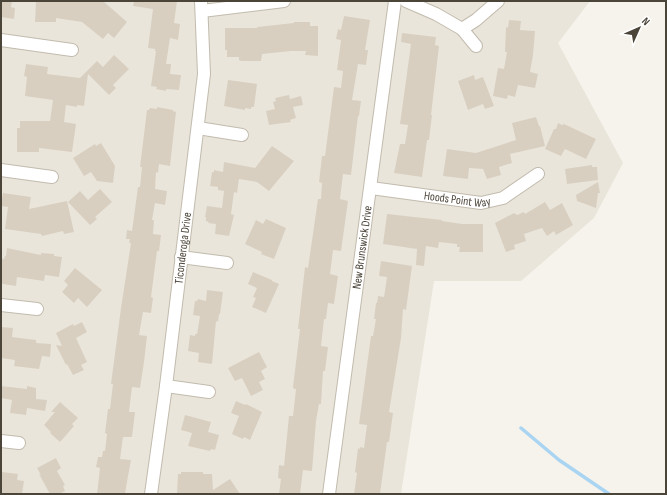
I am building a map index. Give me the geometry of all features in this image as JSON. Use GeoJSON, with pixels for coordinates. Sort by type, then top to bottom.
{"type":"FeatureCollection","features":[{"type":"Feature","properties":{"kind":"street"},"geometry":{"type":"LineString","coordinates":[[202,6],[284,1]]}},
{"type":"Feature","properties":{"kind":"street","name":"New Brunswick Drive"},"geometry":{"type":"LineString","coordinates":[[329,494],[352,313],[371,188],[395,1]]}},
{"type":"Feature","properties":{"kind":"street"},"geometry":{"type":"LineString","coordinates":[[406,1],[436,14],[462,29],[476,46]]}},
{"type":"Feature","properties":{"kind":"street"},"geometry":{"type":"LineString","coordinates":[[462,29],[476,20],[498,1]]}},
{"type":"Feature","properties":{"kind":"street","name":"Ticonderoga Drive"},"geometry":{"type":"LineString","coordinates":[[151,494],[166,386],[204,74],[202,6]]}},
{"type":"Feature","properties":{"kind":"street"},"geometry":{"type":"LineString","coordinates":[[1,40],[72,50]]}},
{"type":"Feature","properties":{"kind":"street"},"geometry":{"type":"LineString","coordinates":[[198,128],[242,135]]}},
{"type":"Feature","properties":{"kind":"street"},"geometry":{"type":"LineString","coordinates":[[1,170],[52,177]]}},
{"type":"Feature","properties":{"kind":"street","name":"Hoods Point Way"},"geometry":{"type":"LineString","coordinates":[[371,188],[481,202],[502,198],[538,174]]}},
{"type":"Feature","properties":{"kind":"street"},"geometry":{"type":"LineString","coordinates":[[181,257],[227,263]]}},
{"type":"Feature","properties":{"kind":"street"},"geometry":{"type":"LineString","coordinates":[[1,304],[37,309]]}},
{"type":"Feature","properties":{"kind":"street"},"geometry":{"type":"LineString","coordinates":[[166,386],[209,392]]}},
{"type":"Feature","properties":{"kind":"street"},"geometry":{"type":"LineString","coordinates":[[1,441],[19,443]]}},
{"type":"Feature","properties":{"kind":"shaded area"},"geometry":{"type":"Polygon","coordinates":[[[1,1],[590,1],[558,43],[623,163],[594,218],[521,281],[434,281],[401,494],[1,494],[1,1]]]}},
{"type":"Feature","properties":{"kind":"building"},"geometry":{"type":"Polygon","coordinates":[[[1,1],[12,1],[11,7],[15,8],[14,19],[1,17],[1,1]]]}},
{"type":"Feature","properties":{"kind":"building"},"geometry":{"type":"Polygon","coordinates":[[[36,1],[103,1],[127,22],[114,38],[108,33],[103,39],[82,22],[56,18],[56,22],[35,22],[36,1]]]}},
{"type":"Feature","properties":{"kind":"building"},"geometry":{"type":"Polygon","coordinates":[[[134,1],[177,1],[174,23],[180,24],[178,40],[170,38],[166,64],[171,64],[170,74],[181,75],[179,90],[166,89],[166,91],[156,89],[157,87],[151,86],[156,51],[155,49],[148,48],[153,9],[133,6],[134,1]]]}},
{"type":"Feature","properties":{"kind":"building"},"geometry":{"type":"Polygon","coordinates":[[[344,16],[370,20],[365,50],[368,50],[366,65],[358,64],[352,100],[361,101],[351,175],[343,174],[340,199],[348,201],[341,251],[333,250],[330,274],[338,276],[334,304],[328,303],[326,319],[324,319],[321,346],[328,347],[325,371],[323,371],[321,404],[319,404],[316,421],[312,471],[303,470],[300,494],[279,494],[281,479],[278,478],[279,465],[284,466],[289,416],[293,416],[296,389],[293,387],[305,267],[308,268],[318,199],[321,199],[322,183],[319,182],[322,156],[325,156],[334,87],[341,88],[343,71],[337,70],[341,40],[336,39],[338,29],[341,30],[344,16]]]}},
{"type":"Feature","properties":{"kind":"building"},"geometry":{"type":"Polygon","coordinates":[[[509,20],[521,21],[520,30],[535,31],[530,72],[538,74],[535,88],[518,85],[515,97],[508,95],[507,99],[493,96],[498,68],[504,69],[507,52],[505,52],[506,27],[508,28],[509,20]]]}},
{"type":"Feature","properties":{"kind":"building"},"geometry":{"type":"Polygon","coordinates":[[[294,22],[310,22],[310,26],[318,26],[318,56],[305,55],[306,51],[291,51],[262,54],[261,61],[241,61],[239,60],[239,57],[227,57],[227,50],[225,50],[225,28],[257,28],[294,22]]]}},
{"type":"Feature","properties":{"kind":"building"},"geometry":{"type":"Polygon","coordinates":[[[402,33],[436,37],[435,45],[439,46],[429,140],[427,140],[422,177],[394,173],[400,144],[405,144],[408,125],[400,124],[411,44],[401,42],[402,33]]]}},
{"type":"Feature","properties":{"kind":"building"},"geometry":{"type":"Polygon","coordinates":[[[114,55],[129,69],[113,85],[116,88],[109,95],[88,74],[84,106],[77,105],[77,107],[66,105],[64,122],[76,124],[72,152],[39,148],[39,152],[17,152],[17,128],[20,128],[20,121],[50,121],[53,100],[25,96],[27,77],[24,76],[26,64],[48,67],[47,74],[80,78],[97,61],[103,67],[114,55]]]}},
{"type":"Feature","properties":{"kind":"building"},"geometry":{"type":"Polygon","coordinates":[[[474,75],[475,80],[483,77],[494,106],[485,109],[483,104],[468,110],[458,81],[474,75]]]}},
{"type":"Feature","properties":{"kind":"building"},"geometry":{"type":"Polygon","coordinates":[[[228,80],[257,84],[254,107],[251,107],[251,109],[245,108],[245,110],[224,106],[228,80]]]}},
{"type":"Feature","properties":{"kind":"building"},"geometry":{"type":"Polygon","coordinates":[[[289,95],[290,99],[301,96],[303,105],[293,107],[296,118],[290,120],[291,122],[269,125],[266,111],[275,109],[273,102],[276,101],[275,98],[289,95]]]}},
{"type":"Feature","properties":{"kind":"building"},"geometry":{"type":"Polygon","coordinates":[[[157,107],[176,112],[170,166],[159,164],[158,173],[156,172],[155,189],[167,191],[165,205],[155,203],[152,220],[154,220],[153,234],[161,235],[159,251],[157,251],[151,297],[153,298],[151,313],[143,312],[139,335],[147,336],[140,388],[132,387],[129,412],[135,412],[132,437],[123,437],[120,459],[131,460],[125,494],[97,494],[100,468],[96,467],[98,457],[102,457],[103,451],[105,451],[107,434],[105,433],[113,384],[111,384],[131,243],[129,243],[130,239],[126,239],[127,230],[132,231],[138,187],[140,187],[142,167],[140,167],[147,110],[150,108],[157,109],[157,107]]]}},
{"type":"Feature","properties":{"kind":"building"},"geometry":{"type":"Polygon","coordinates":[[[536,117],[545,146],[510,154],[512,163],[499,167],[501,175],[487,179],[483,169],[469,168],[468,179],[443,176],[447,149],[476,153],[516,140],[512,123],[536,117]]]}},
{"type":"Feature","properties":{"kind":"building"},"geometry":{"type":"Polygon","coordinates":[[[558,123],[562,125],[564,124],[596,139],[586,159],[565,149],[561,156],[545,149],[558,123]]]}},
{"type":"Feature","properties":{"kind":"building"},"geometry":{"type":"Polygon","coordinates":[[[101,143],[115,166],[113,183],[97,181],[91,172],[84,176],[73,158],[95,144],[96,146],[101,143]]]}},
{"type":"Feature","properties":{"kind":"building"},"geometry":{"type":"Polygon","coordinates":[[[272,146],[294,161],[269,191],[257,182],[239,179],[237,193],[234,192],[231,214],[234,215],[229,236],[215,234],[216,224],[208,223],[209,222],[206,221],[205,217],[207,206],[222,208],[224,191],[218,190],[218,187],[210,186],[212,172],[214,172],[214,170],[223,172],[224,162],[255,168],[272,146]]]}},
{"type":"Feature","properties":{"kind":"building"},"geometry":{"type":"Polygon","coordinates":[[[592,165],[592,167],[597,167],[598,180],[567,184],[565,169],[592,165]]]}},
{"type":"Feature","properties":{"kind":"building"},"geometry":{"type":"Polygon","coordinates":[[[598,182],[600,193],[598,193],[596,208],[577,201],[576,195],[598,182]]]}},
{"type":"Feature","properties":{"kind":"building"},"geometry":{"type":"Polygon","coordinates":[[[100,189],[112,202],[95,217],[97,219],[90,225],[68,202],[80,191],[88,200],[100,189]]]}},
{"type":"Feature","properties":{"kind":"building"},"geometry":{"type":"Polygon","coordinates":[[[3,193],[31,197],[29,209],[67,201],[74,232],[64,234],[63,231],[42,236],[41,234],[5,229],[8,207],[1,206],[3,193]]]}},
{"type":"Feature","properties":{"kind":"building"},"geometry":{"type":"Polygon","coordinates":[[[545,202],[550,210],[562,203],[573,225],[556,235],[554,231],[547,236],[542,228],[524,234],[526,241],[514,245],[515,249],[506,252],[495,223],[514,213],[517,215],[524,212],[525,214],[545,202]]]}},
{"type":"Feature","properties":{"kind":"building"},"geometry":{"type":"Polygon","coordinates":[[[387,214],[442,220],[462,224],[483,224],[483,252],[459,252],[460,247],[457,247],[457,244],[439,242],[438,248],[426,246],[424,266],[416,265],[417,249],[383,244],[387,214]]]}},
{"type":"Feature","properties":{"kind":"building"},"geometry":{"type":"Polygon","coordinates":[[[266,219],[286,228],[274,259],[261,254],[262,252],[245,244],[256,220],[263,224],[266,219]]]}},
{"type":"Feature","properties":{"kind":"building"},"geometry":{"type":"Polygon","coordinates":[[[7,248],[41,255],[41,253],[54,254],[54,256],[62,257],[59,277],[45,275],[44,281],[17,277],[16,286],[1,283],[1,258],[4,259],[6,256],[7,248]]]}},
{"type":"Feature","properties":{"kind":"building"},"geometry":{"type":"Polygon","coordinates":[[[381,261],[412,266],[406,310],[403,309],[401,338],[389,412],[393,413],[389,442],[387,442],[380,494],[354,494],[358,448],[364,448],[367,425],[359,424],[371,336],[373,336],[376,319],[374,319],[376,303],[378,296],[384,297],[387,277],[379,276],[381,261]]]}},
{"type":"Feature","properties":{"kind":"building"},"geometry":{"type":"Polygon","coordinates":[[[75,268],[102,290],[87,307],[78,298],[74,303],[62,292],[68,285],[64,281],[75,268]]]}},
{"type":"Feature","properties":{"kind":"building"},"geometry":{"type":"Polygon","coordinates":[[[253,272],[279,284],[266,313],[252,307],[256,298],[253,297],[257,288],[248,284],[253,272]]]}},
{"type":"Feature","properties":{"kind":"building"},"geometry":{"type":"Polygon","coordinates":[[[207,290],[223,292],[220,314],[218,322],[216,321],[212,364],[198,362],[199,353],[188,351],[190,335],[195,336],[195,334],[197,334],[200,316],[193,315],[195,301],[198,299],[206,301],[207,290]]]}},
{"type":"Feature","properties":{"kind":"building"},"geometry":{"type":"Polygon","coordinates":[[[82,322],[87,332],[76,338],[87,362],[81,365],[84,370],[73,375],[56,345],[62,346],[56,333],[73,324],[74,326],[82,322]]]}},
{"type":"Feature","properties":{"kind":"building"},"geometry":{"type":"Polygon","coordinates":[[[1,327],[13,328],[12,337],[36,340],[36,343],[51,344],[50,357],[42,356],[39,369],[14,366],[15,360],[1,358],[1,327]]]}},
{"type":"Feature","properties":{"kind":"building"},"geometry":{"type":"Polygon","coordinates":[[[259,352],[267,367],[261,371],[265,379],[259,382],[263,390],[251,396],[242,378],[235,381],[228,368],[259,352]]]}},
{"type":"Feature","properties":{"kind":"building"},"geometry":{"type":"Polygon","coordinates":[[[1,386],[27,389],[27,386],[36,388],[36,399],[47,400],[45,411],[27,408],[26,415],[10,413],[12,400],[1,398],[1,386]]]}},
{"type":"Feature","properties":{"kind":"building"},"geometry":{"type":"Polygon","coordinates":[[[236,401],[262,412],[250,440],[244,437],[243,439],[232,434],[239,416],[231,413],[236,401]]]}},
{"type":"Feature","properties":{"kind":"building"},"geometry":{"type":"Polygon","coordinates":[[[60,402],[78,418],[72,424],[74,426],[60,442],[44,425],[55,412],[51,412],[60,402]]]}},
{"type":"Feature","properties":{"kind":"building"},"geometry":{"type":"Polygon","coordinates":[[[185,415],[211,422],[208,432],[219,435],[215,450],[211,449],[210,451],[188,446],[192,433],[181,430],[185,415]]]}},
{"type":"Feature","properties":{"kind":"building"},"geometry":{"type":"Polygon","coordinates":[[[56,458],[61,468],[57,471],[65,485],[63,486],[65,491],[59,494],[50,494],[37,468],[56,458]]]}},
{"type":"Feature","properties":{"kind":"building"},"geometry":{"type":"Polygon","coordinates":[[[2,472],[18,474],[17,480],[24,481],[22,494],[1,494],[2,472]]]}},
{"type":"Feature","properties":{"kind":"building"},"geometry":{"type":"Polygon","coordinates":[[[181,472],[203,472],[203,474],[212,474],[213,490],[230,479],[240,494],[177,493],[178,474],[181,474],[181,472]]]}},
{"type":"Feature","properties":{"kind":"waterway"},"geometry":{"type":"LineString","coordinates":[[521,428],[559,460],[609,494]]}}]}
